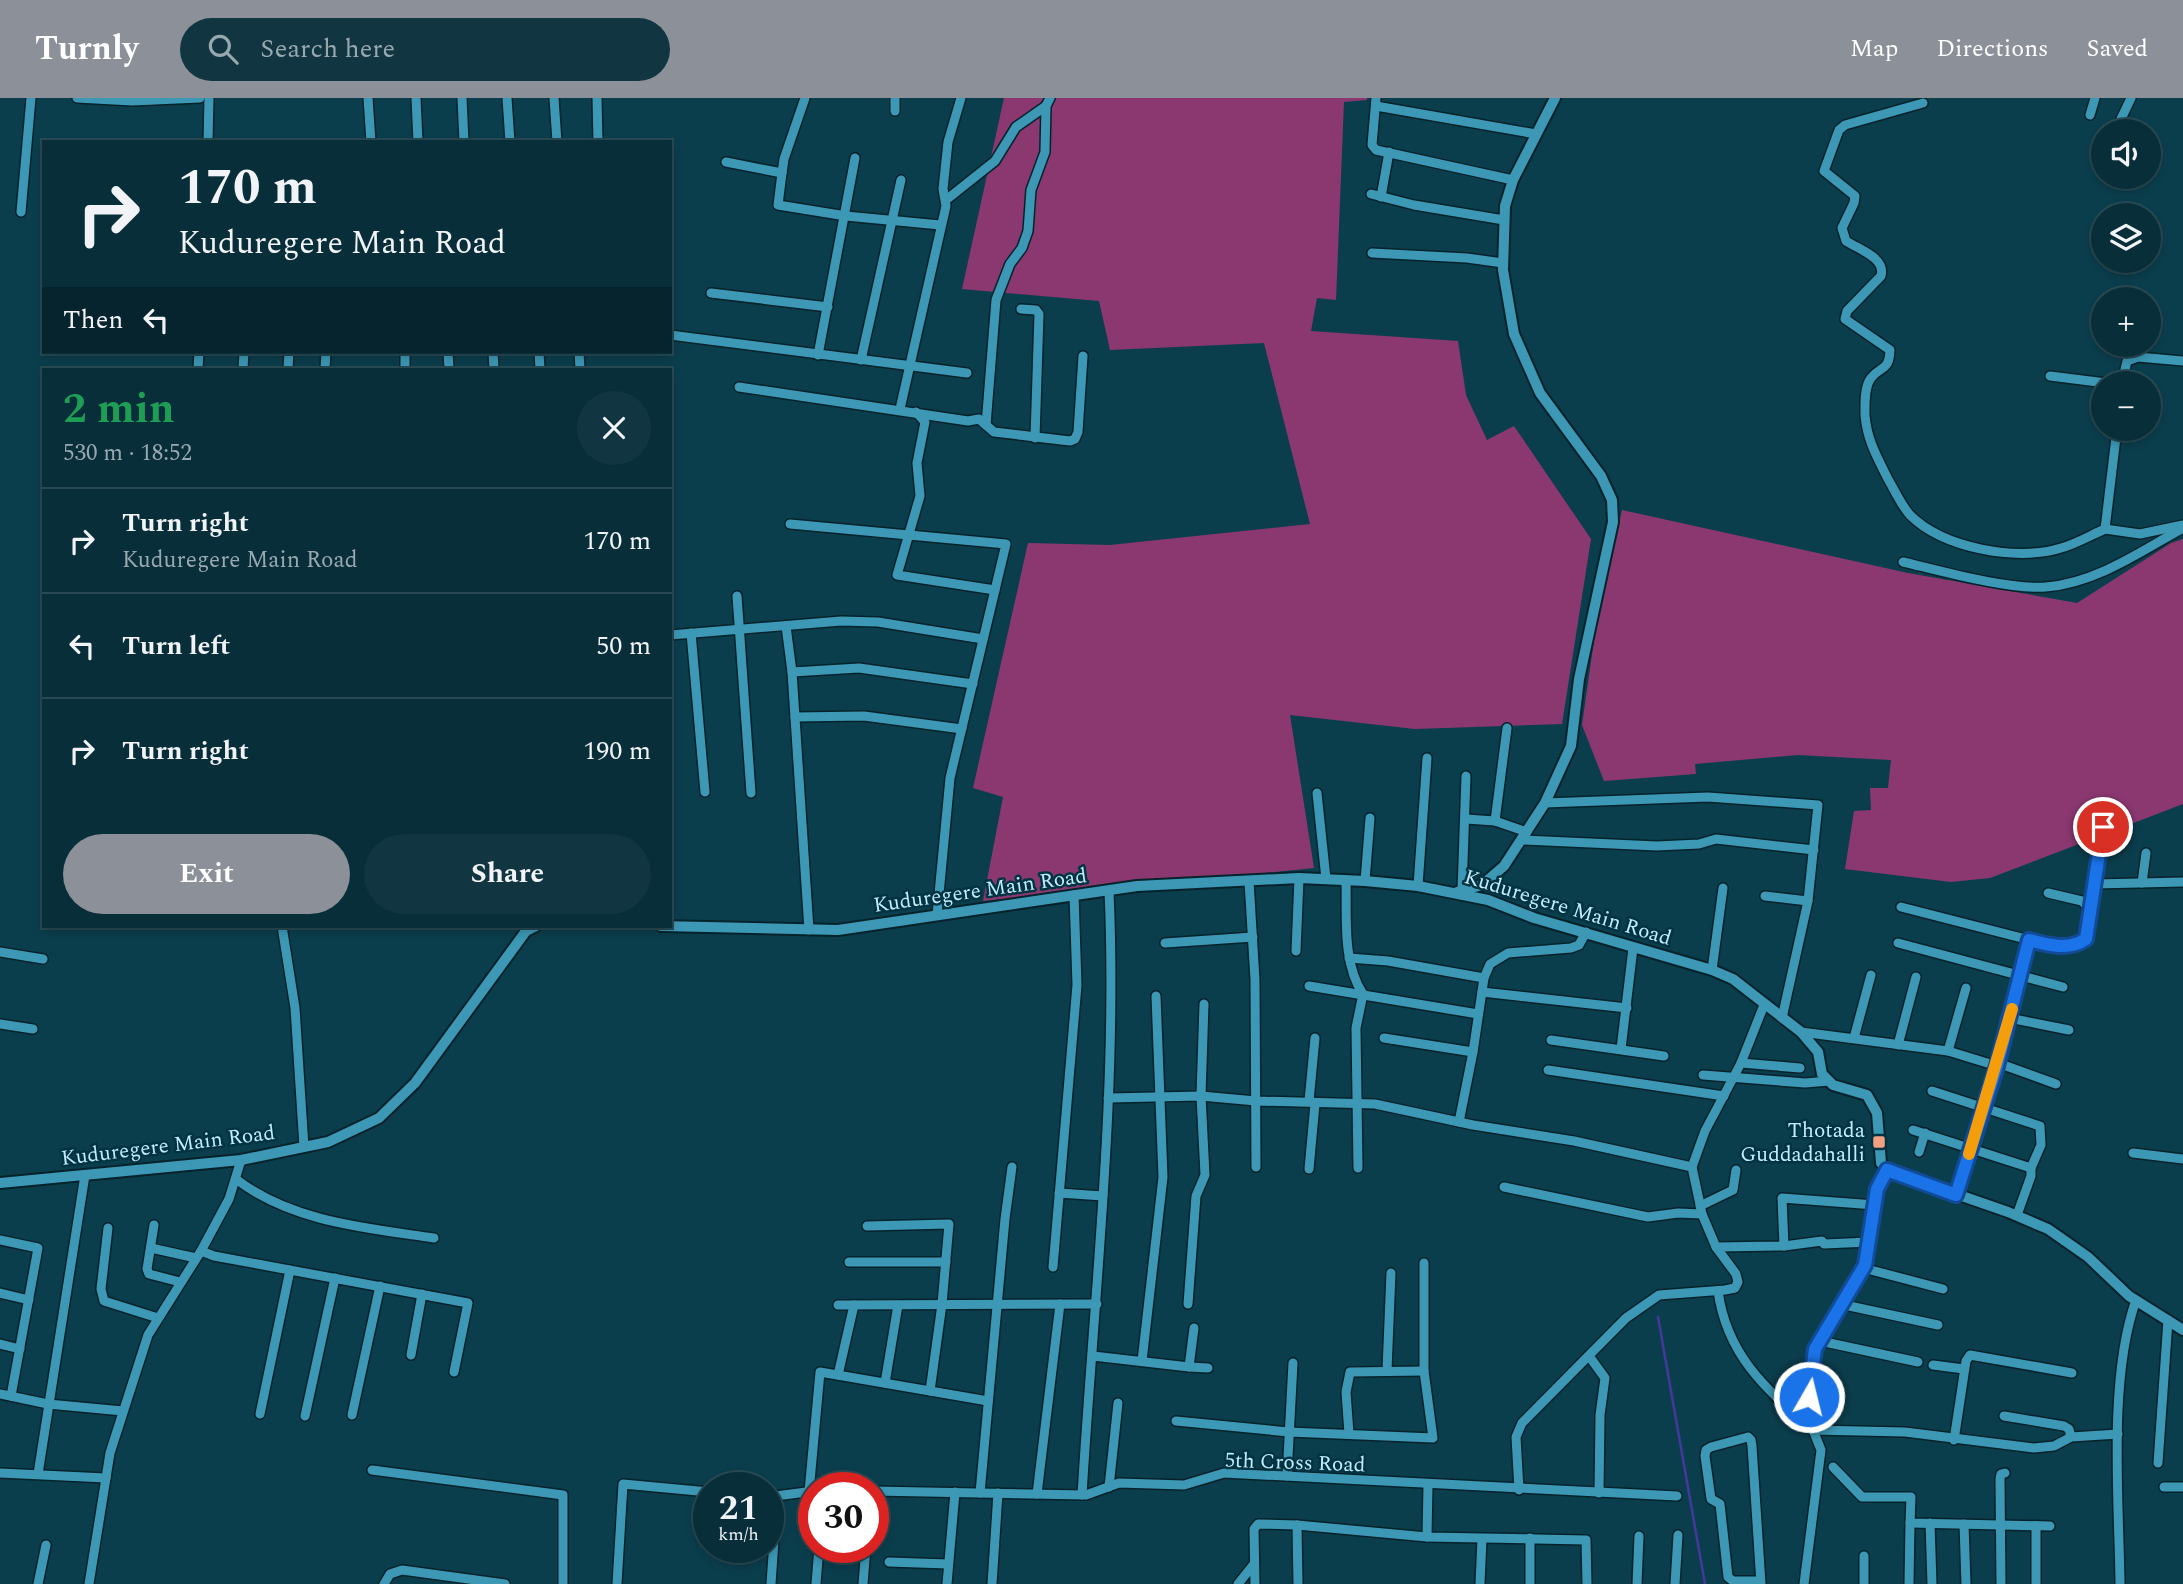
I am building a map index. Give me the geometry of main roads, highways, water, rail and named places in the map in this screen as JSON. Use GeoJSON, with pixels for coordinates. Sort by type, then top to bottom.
{"type":"FeatureCollection","features":[{"type":"Feature","properties":{"kind":"waterway"},"geometry":{"type":"LineString","coordinates":[[1658,1317],[1705,1584]]}},
{"type":"Feature","properties":{"kind":"place","name":"Thotada Guddadahalli"},"geometry":{"type":"Point","coordinates":[1879,1142]}}]}
